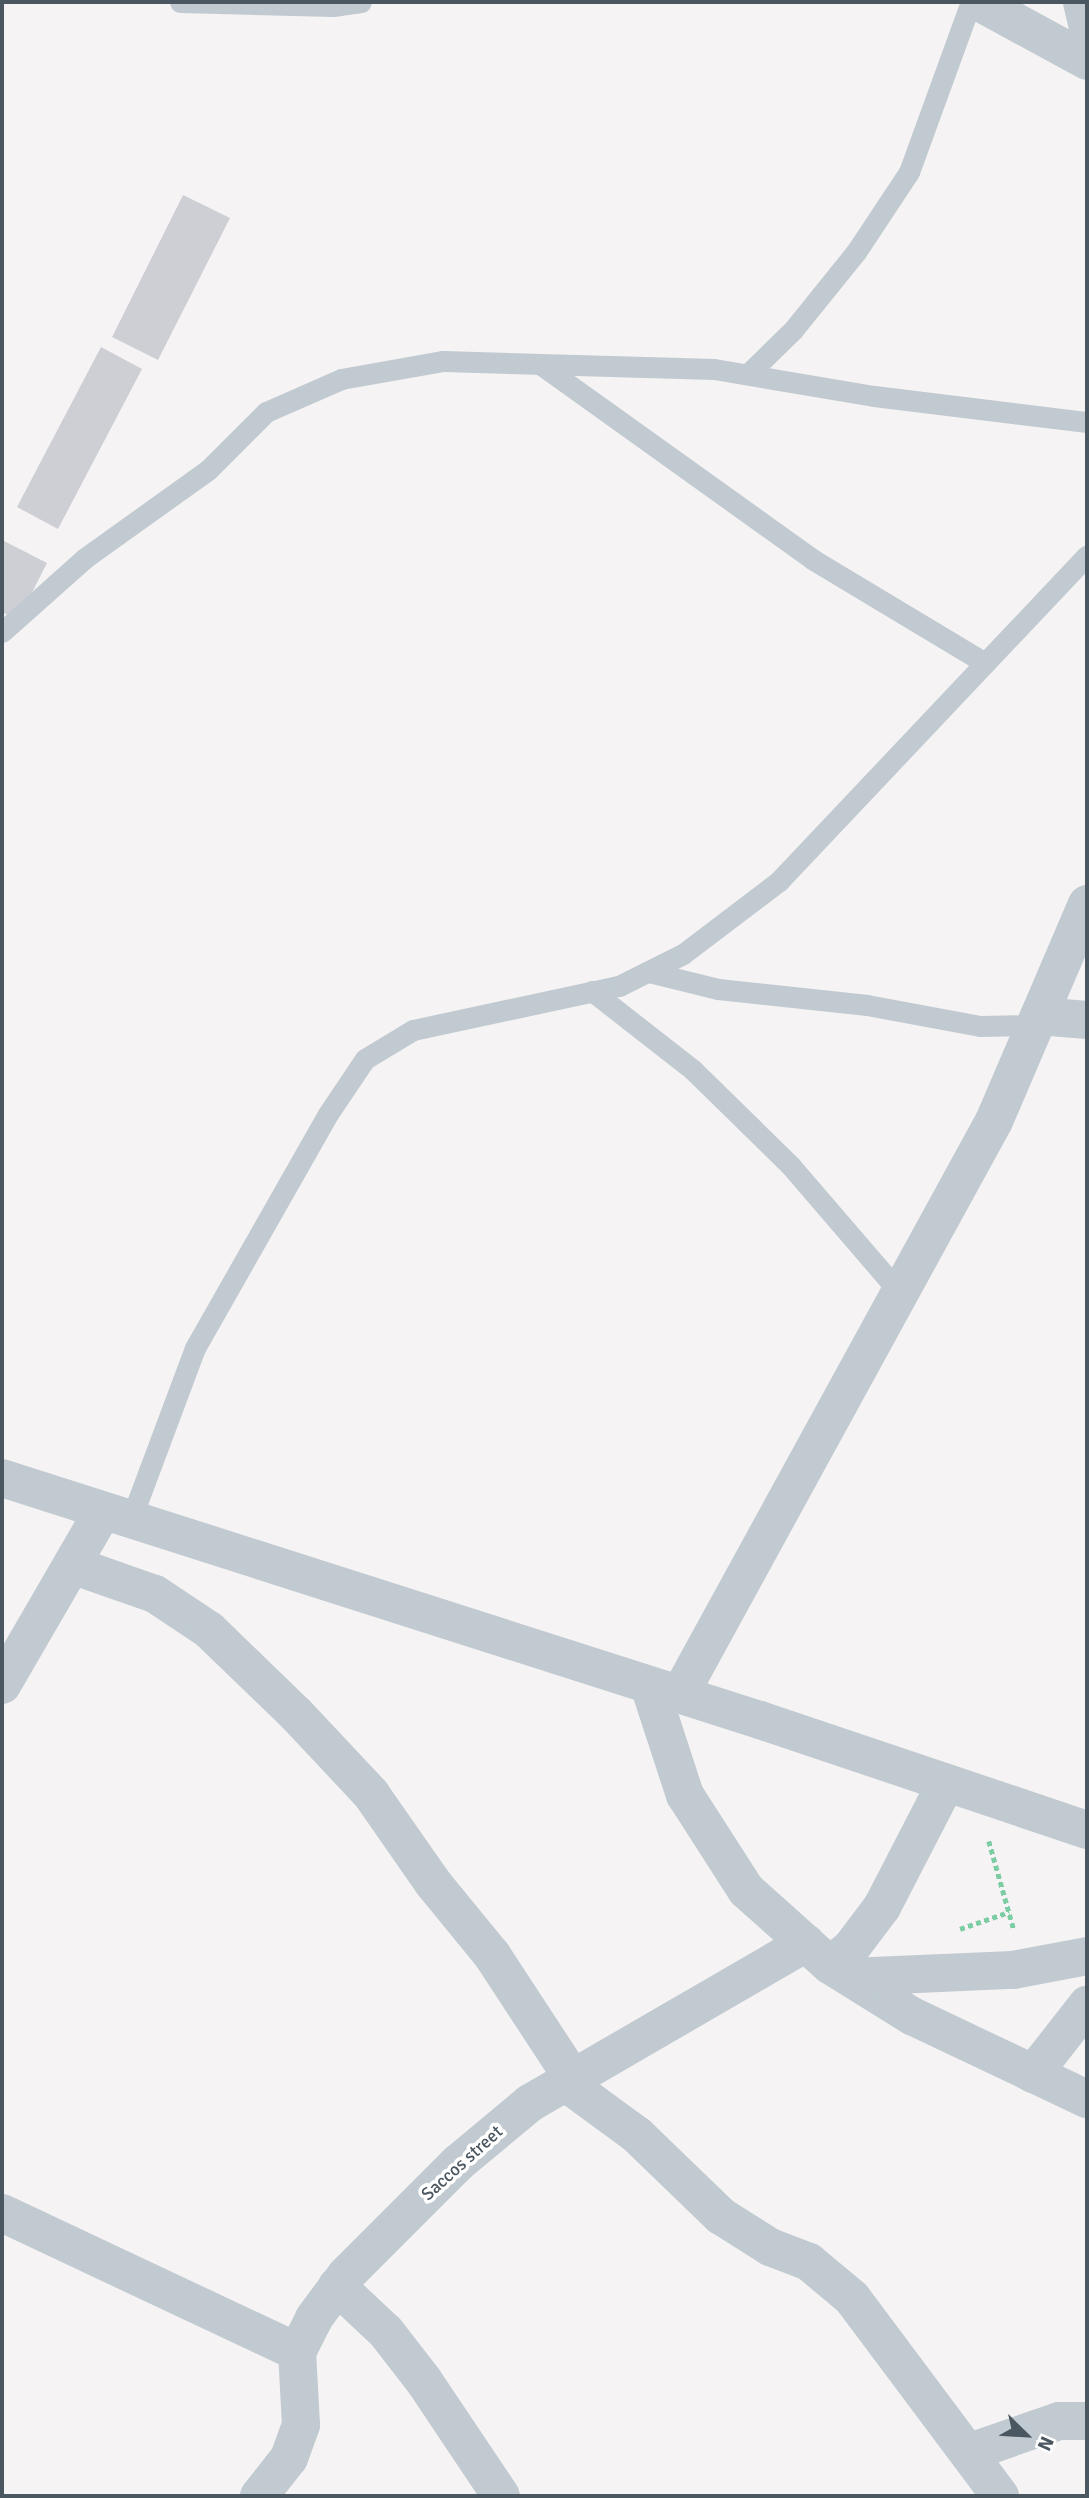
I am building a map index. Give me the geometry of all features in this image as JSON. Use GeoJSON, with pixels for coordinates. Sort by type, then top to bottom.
{"type":"FeatureCollection","features":[{"type":"Feature","properties":{"kind":"street"},"geometry":{"type":"LineString","coordinates":[[979,2],[1087,61]]}},
{"type":"Feature","properties":{"kind":"street"},"geometry":{"type":"LineString","coordinates":[[1082,2],[1087,23]]}},
{"type":"Feature","properties":{"kind":"street"},"geometry":{"type":"LineString","coordinates":[[1087,904],[994,1121],[901,1294],[665,1689],[685,1795],[746,1890],[829,1962],[912,2016],[1087,2099]]}},
{"type":"Feature","properties":{"kind":"street"},"geometry":{"type":"LineString","coordinates":[[1037,1021],[1087,1020]]}},
{"type":"Feature","properties":{"kind":"street"},"geometry":{"type":"LineString","coordinates":[[2,1478],[665,1689],[1087,1830]]}},
{"type":"Feature","properties":{"kind":"street"},"geometry":{"type":"LineString","coordinates":[[2,1685],[72,1565],[117,1515]]}},
{"type":"Feature","properties":{"kind":"street"},"geometry":{"type":"LineString","coordinates":[[72,1565],[155,1594],[209,1630],[296,1714],[371,1794],[433,1883],[492,1955],[569,2081],[637,2135],[721,2216],[770,2247],[809,2262],[852,2298],[970,2452],[1000,2496]]}},
{"type":"Feature","properties":{"kind":"street","name":"Saccos street"},"geometry":{"type":"LineString","coordinates":[[297,2352],[337,2286],[458,2163],[530,2103],[569,2081],[829,1962],[851,1948],[882,1907],[958,1787]]}},
{"type":"Feature","properties":{"kind":"street"},"geometry":{"type":"LineString","coordinates":[[829,1962],[1027,1967],[1087,1956]]}},
{"type":"Feature","properties":{"kind":"street"},"geometry":{"type":"LineString","coordinates":[[1033,2074],[1087,2005]]}},
{"type":"Feature","properties":{"kind":"street"},"geometry":{"type":"LineString","coordinates":[[2,2213],[297,2352],[301,2425],[289,2458],[259,2496]]}},
{"type":"Feature","properties":{"kind":"street"},"geometry":{"type":"LineString","coordinates":[[337,2286],[386,2332],[424,2381],[501,2496]]}},
{"type":"Feature","properties":{"kind":"street"},"geometry":{"type":"LineString","coordinates":[[970,2452],[1059,2421],[1087,2421]]}},
{"type":"Feature","properties":{"kind":"lane"},"geometry":{"type":"LineString","coordinates":[[180,2],[333,6],[361,2]]}},
{"type":"Feature","properties":{"kind":"lane"},"geometry":{"type":"LineString","coordinates":[[748,374],[793,330],[856,252],[909,172],[971,2]]}},
{"type":"Feature","properties":{"kind":"lane"},"geometry":{"type":"LineString","coordinates":[[2,632],[85,558],[208,470],[266,412],[341,379],[443,361],[714,369],[874,396],[1087,422]]}},
{"type":"Feature","properties":{"kind":"lane"},"geometry":{"type":"LineString","coordinates":[[540,364],[812,559],[985,663]]}},
{"type":"Feature","properties":{"kind":"lane"},"geometry":{"type":"LineString","coordinates":[[117,1515],[195,1348],[327,1114],[365,1059],[413,1030],[619,986],[683,954],[779,881],[1087,555]]}},
{"type":"Feature","properties":{"kind":"lane"},"geometry":{"type":"LineString","coordinates":[[649,972],[718,989],[867,1005],[968,1024],[1037,1021]]}},
{"type":"Feature","properties":{"kind":"lane"},"geometry":{"type":"LineString","coordinates":[[592,991],[693,1070],[790,1165],[901,1294]]}},
{"type":"Feature","properties":{"kind":"path"},"geometry":{"type":"LineString","coordinates":[[958,1787],[1000,1870],[1027,1967]]}},
{"type":"Feature","properties":{"kind":"building"},"geometry":{"type":"Polygon","coordinates":[[[183,195],[230,218],[158,360],[112,337],[183,195]]]}},
{"type":"Feature","properties":{"kind":"building"},"geometry":{"type":"Polygon","coordinates":[[[101,347],[142,369],[58,529],[17,507],[101,347]]]}},
{"type":"Feature","properties":{"kind":"building"},"geometry":{"type":"Polygon","coordinates":[[[2,540],[47,563],[18,620],[2,612],[2,540]]]}}]}
